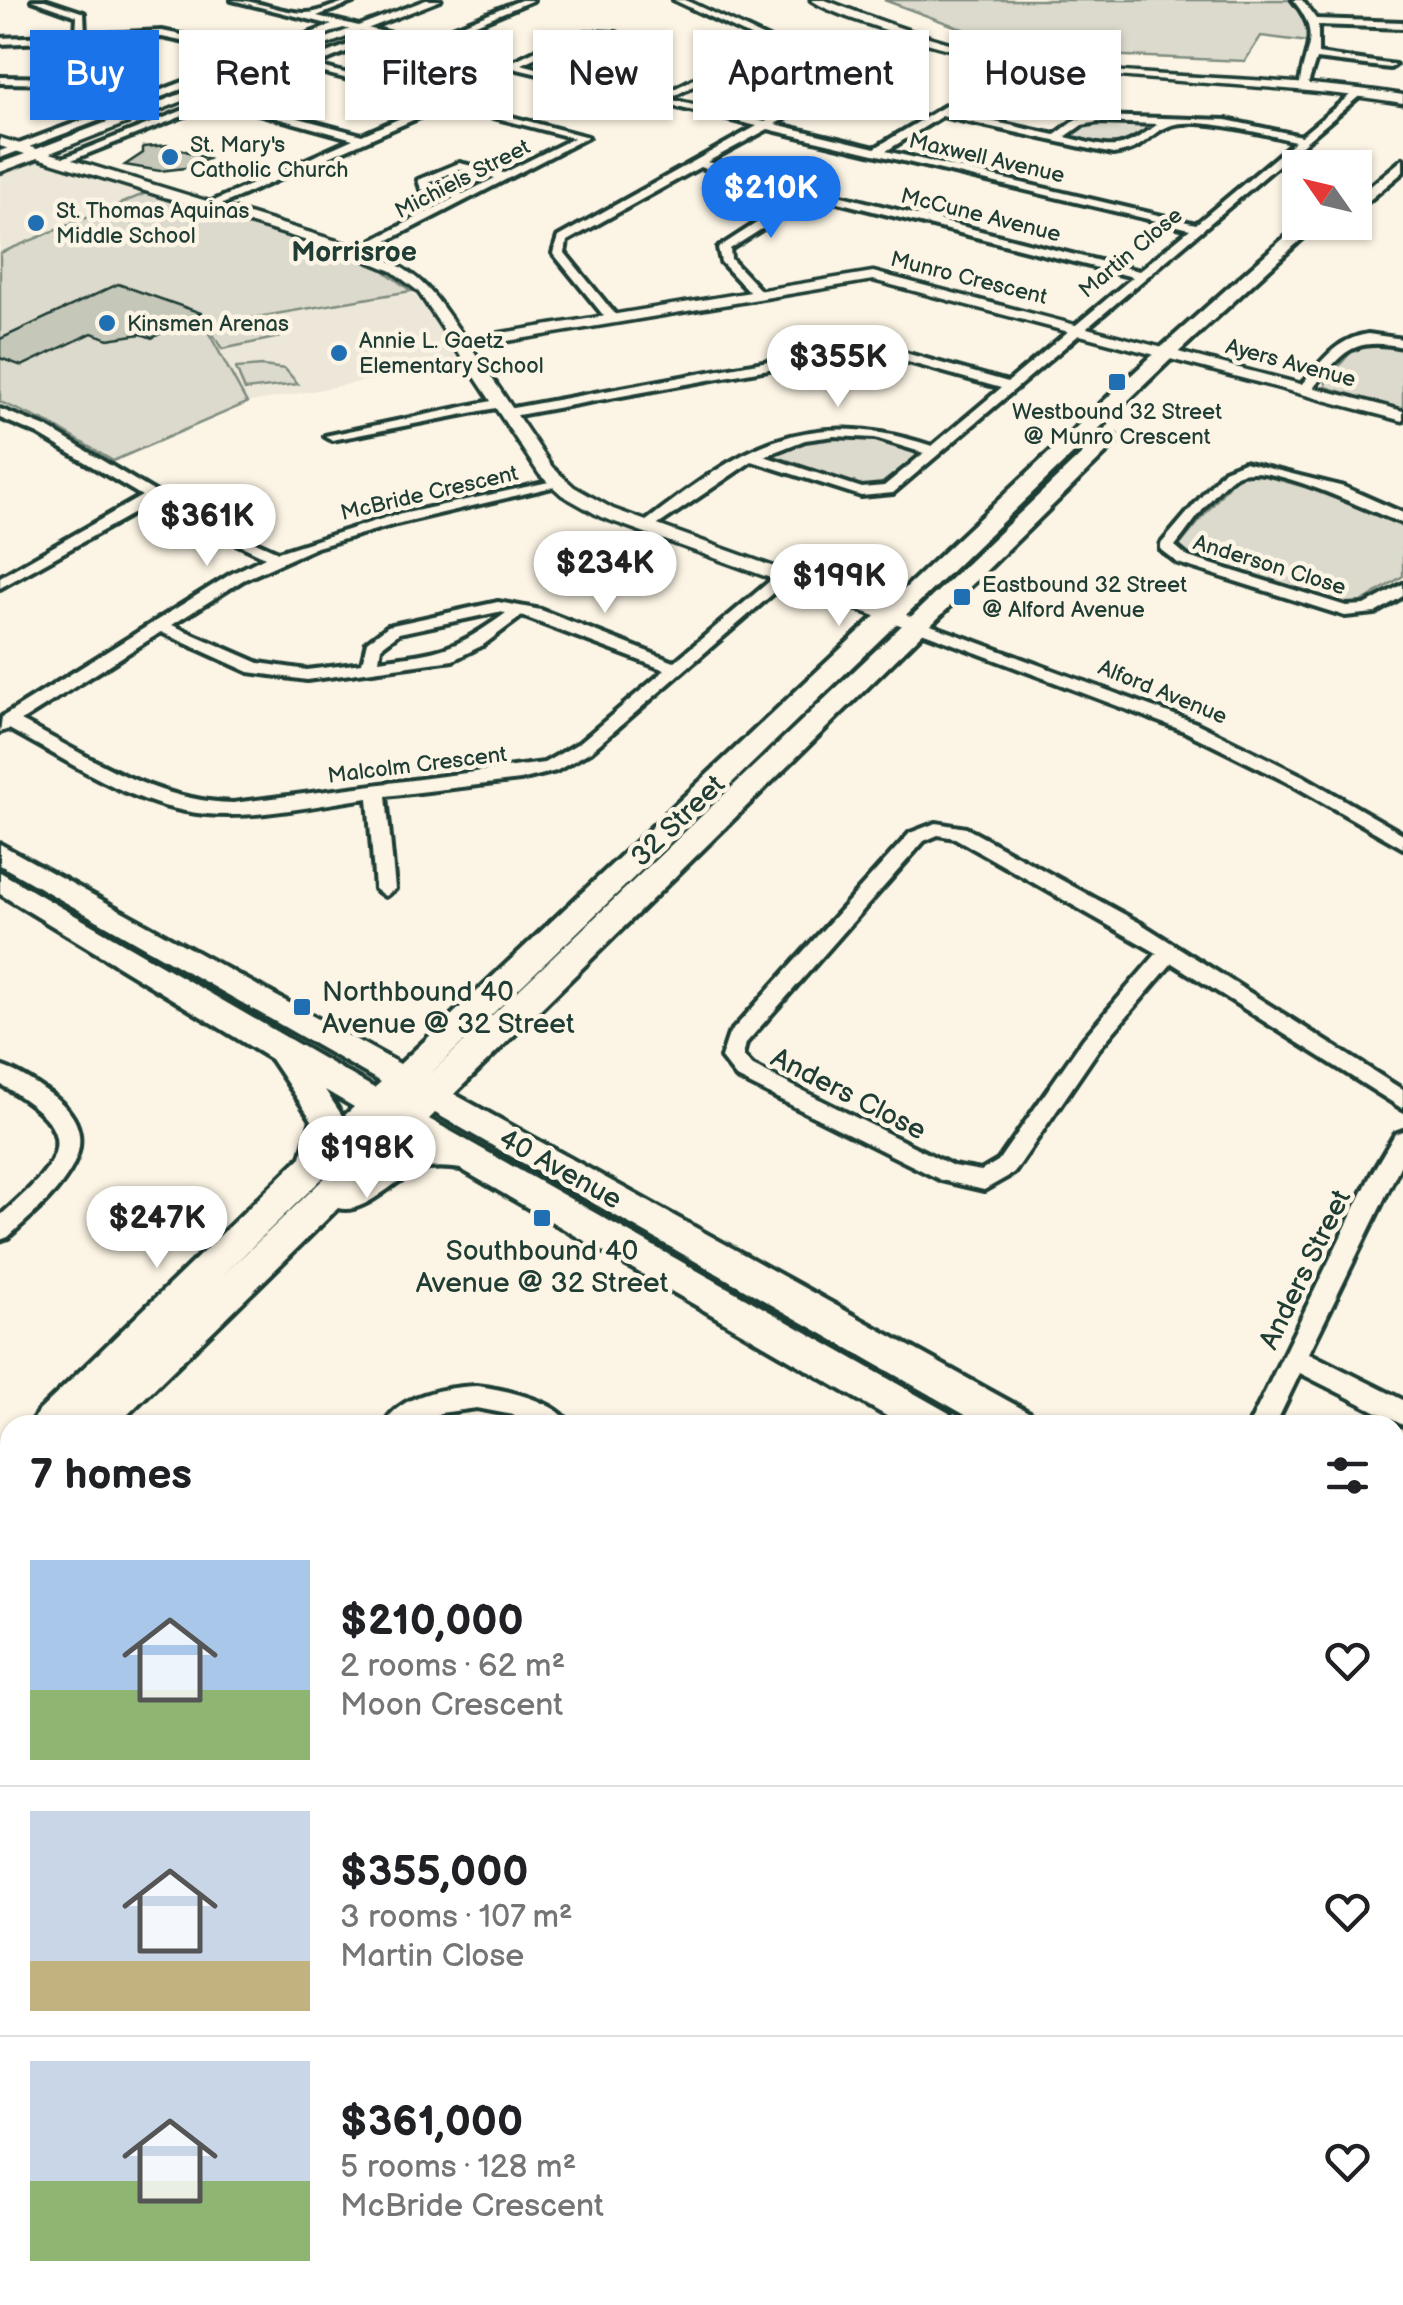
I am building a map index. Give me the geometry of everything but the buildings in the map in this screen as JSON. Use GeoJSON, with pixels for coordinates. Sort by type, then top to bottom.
{"type":"FeatureCollection","features":[{"type":"Feature","properties":{"kind":"main road"},"geometry":{"type":"LineString","coordinates":[[1372,170],[1403,144]]}},
{"type":"Feature","properties":{"kind":"main road"},"geometry":{"type":"LineString","coordinates":[[1372,192],[1403,164]]}},
{"type":"Feature","properties":{"kind":"main road","name":"32 Street"},"geometry":{"type":"LineString","coordinates":[[102,1415],[284,1237],[393,1112],[917,625],[1294,240]]}},
{"type":"Feature","properties":{"kind":"main road","name":"32 Street"},"geometry":{"type":"LineString","coordinates":[[418,1088],[891,616],[1180,355],[1316,240]]}},
{"type":"Feature","properties":{"kind":"main road","name":"40 Avenue"},"geometry":{"type":"LineString","coordinates":[[0,852],[999,1415]]}},
{"type":"Feature","properties":{"kind":"main road","name":"40 Avenue"},"geometry":{"type":"LineString","coordinates":[[0,881],[260,1038],[919,1415]]}},
{"type":"Feature","properties":{"kind":"main road"},"geometry":{"type":"LineString","coordinates":[[260,1038],[298,1074],[328,1118],[314,1167]]}},
{"type":"Feature","properties":{"kind":"main road","name":"32 Street"},"geometry":{"type":"LineString","coordinates":[[60,1415],[314,1167],[393,1112]]}},
{"type":"Feature","properties":{"kind":"main road"},"geometry":{"type":"LineString","coordinates":[[284,1237],[409,1159],[442,1153],[474,1160]]}},
{"type":"Feature","properties":{"kind":"street"},"geometry":{"type":"LineString","coordinates":[[36,0],[80,15],[80,30]]}},
{"type":"Feature","properties":{"kind":"street","name":"Maxwell Avenue"},"geometry":{"type":"LineString","coordinates":[[236,0],[364,30]]}},
{"type":"Feature","properties":{"kind":"street"},"geometry":{"type":"LineString","coordinates":[[307,17],[354,0]]}},
{"type":"Feature","properties":{"kind":"street"},"geometry":{"type":"LineString","coordinates":[[0,168],[436,0]]}},
{"type":"Feature","properties":{"kind":"street"},"geometry":{"type":"LineString","coordinates":[[455,30],[529,0]]}},
{"type":"Feature","properties":{"kind":"street"},"geometry":{"type":"LineString","coordinates":[[673,93],[772,43],[678,0]]}},
{"type":"Feature","properties":{"kind":"street"},"geometry":{"type":"LineString","coordinates":[[821,2],[842,0]]}},
{"type":"Feature","properties":{"kind":"street"},"geometry":{"type":"LineString","coordinates":[[1297,0],[1316,22],[1318,36],[1303,84]]}},
{"type":"Feature","properties":{"kind":"street"},"geometry":{"type":"LineString","coordinates":[[821,2],[894,30]]}},
{"type":"Feature","properties":{"kind":"street"},"geometry":{"type":"LineString","coordinates":[[1316,22],[1403,25]]}},
{"type":"Feature","properties":{"kind":"street"},"geometry":{"type":"LineString","coordinates":[[325,31],[342,25]]}},
{"type":"Feature","properties":{"kind":"street"},"geometry":{"type":"LineString","coordinates":[[0,40],[30,38]]}},
{"type":"Feature","properties":{"kind":"street"},"geometry":{"type":"LineString","coordinates":[[1313,56],[1390,65]]}},
{"type":"Feature","properties":{"kind":"street"},"geometry":{"type":"LineString","coordinates":[[1121,76],[1303,84],[1403,100]]}},
{"type":"Feature","properties":{"kind":"street"},"geometry":{"type":"LineString","coordinates":[[0,80],[30,80]]}},
{"type":"Feature","properties":{"kind":"street","name":"Martin Close"},"geometry":{"type":"LineString","coordinates":[[747,456],[853,490],[874,492],[894,486],[1139,274],[1360,92]]}},
{"type":"Feature","properties":{"kind":"street","name":"Maxwell Avenue"},"geometry":{"type":"LineString","coordinates":[[673,103],[1196,227]]}},
{"type":"Feature","properties":{"kind":"street"},"geometry":{"type":"LineString","coordinates":[[878,152],[949,107]]}},
{"type":"Feature","properties":{"kind":"street"},"geometry":{"type":"LineString","coordinates":[[940,113],[1122,150],[1167,122]]}},
{"type":"Feature","properties":{"kind":"street"},"geometry":{"type":"LineString","coordinates":[[60,161],[179,114]]}},
{"type":"Feature","properties":{"kind":"street","name":"Michiels Street"},"geometry":{"type":"LineString","coordinates":[[358,252],[582,137],[513,118]]}},
{"type":"Feature","properties":{"kind":"street"},"geometry":{"type":"LineString","coordinates":[[0,155],[92,120]]}},
{"type":"Feature","properties":{"kind":"street"},"geometry":{"type":"LineString","coordinates":[[291,120],[363,139]]}},
{"type":"Feature","properties":{"kind":"street"},"geometry":{"type":"LineString","coordinates":[[209,206],[406,120]]}},
{"type":"Feature","properties":{"kind":"street"},"geometry":{"type":"LineString","coordinates":[[612,318],[559,253],[559,243],[775,120]]}},
{"type":"Feature","properties":{"kind":"street"},"geometry":{"type":"LineString","coordinates":[[1056,139],[1088,120],[1232,124],[1302,138]]}},
{"type":"Feature","properties":{"kind":"street"},"geometry":{"type":"LineString","coordinates":[[0,142],[358,252],[397,268],[419,284],[558,484]]}},
{"type":"Feature","properties":{"kind":"street","name":"McCune Avenue"},"geometry":{"type":"LineString","coordinates":[[697,163],[1139,274]]}},
{"type":"Feature","properties":{"kind":"street"},"geometry":{"type":"LineString","coordinates":[[465,198],[425,187],[422,182],[459,166],[506,178]]}},
{"type":"Feature","properties":{"kind":"street"},"geometry":{"type":"LineString","coordinates":[[757,293],[725,260],[724,248],[812,192]]}},
{"type":"Feature","properties":{"kind":"street","name":"Munro Crescent"},"geometry":{"type":"LineString","coordinates":[[462,344],[856,276],[882,277],[1180,355]]}},
{"type":"Feature","properties":{"kind":"street"},"geometry":{"type":"LineString","coordinates":[[1305,389],[1352,339],[1375,336],[1403,343]]}},
{"type":"Feature","properties":{"kind":"street"},"geometry":{"type":"LineString","coordinates":[[332,436],[850,350],[891,354],[1008,386]]}},
{"type":"Feature","properties":{"kind":"street","name":"Ayers Avenue"},"geometry":{"type":"LineString","coordinates":[[1180,355],[1403,416]]}},
{"type":"Feature","properties":{"kind":"street"},"geometry":{"type":"LineString","coordinates":[[0,413],[43,431],[198,522],[277,557]]}},
{"type":"Feature","properties":{"kind":"street"},"geometry":{"type":"LineString","coordinates":[[646,528],[747,456],[779,444],[850,432],[887,436],[933,450]]}},
{"type":"Feature","properties":{"kind":"street","name":"Anderson Close"},"geometry":{"type":"LineString","coordinates":[[1403,519],[1328,486],[1263,467],[1244,466],[1229,473],[1166,547],[1183,560],[1345,611],[1369,610],[1403,589]]}},
{"type":"Feature","properties":{"kind":"street","name":"Alford Avenue"},"geometry":{"type":"LineString","coordinates":[[558,484],[592,506],[646,528],[1190,727],[1277,770],[1403,842]]}},
{"type":"Feature","properties":{"kind":"street","name":"McBride Crescent"},"geometry":{"type":"LineString","coordinates":[[4,724],[277,557],[351,533],[558,484]]}},
{"type":"Feature","properties":{"kind":"street"},"geometry":{"type":"LineString","coordinates":[[4,576],[151,497]]}},
{"type":"Feature","properties":{"kind":"street","name":"Malcolm Crescent"},"geometry":{"type":"LineString","coordinates":[[4,724],[156,798],[182,806],[221,810],[507,776],[560,762],[585,747],[783,578]]}},
{"type":"Feature","properties":{"kind":"street"},"geometry":{"type":"LineString","coordinates":[[369,668],[373,645],[390,631],[482,608],[520,610],[676,669]]}},
{"type":"Feature","properties":{"kind":"street"},"geometry":{"type":"LineString","coordinates":[[160,626],[248,665],[277,674],[306,675],[448,656],[477,642],[520,610]]}},
{"type":"Feature","properties":{"kind":"street"},"geometry":{"type":"LineString","coordinates":[[376,792],[385,889]]}},
{"type":"Feature","properties":{"kind":"street","name":"Anders Close"},"geometry":{"type":"LineString","coordinates":[[1170,952],[1091,1044],[1006,1167],[984,1181],[949,1174],[745,1072],[732,1058],[736,1040],[917,837],[930,830],[951,829],[1099,908],[1170,952],[1403,1100]]}},
{"type":"Feature","properties":{"kind":"street"},"geometry":{"type":"LineString","coordinates":[[0,1074],[58,1112],[67,1127],[69,1143],[56,1175],[0,1230]]}},
{"type":"Feature","properties":{"kind":"street","name":"Anders Street"},"geometry":{"type":"LineString","coordinates":[[1267,1415],[1380,1179],[1403,1140]]}},
{"type":"Feature","properties":{"kind":"street"},"geometry":{"type":"LineString","coordinates":[[1294,1358],[1403,1413]]}},
{"type":"Feature","properties":{"kind":"street"},"geometry":{"type":"LineString","coordinates":[[412,1415],[445,1399],[490,1396],[541,1415]]}},
{"type":"Feature","properties":{"kind":"shaded area"},"geometry":{"type":"Polygon","coordinates":[[[884,0],[1297,0],[1318,36],[1317,43],[1261,36],[1245,61],[1121,56],[1121,30],[965,30],[884,0]]]}},
{"type":"Feature","properties":{"kind":"shaded area"},"geometry":{"type":"Polygon","coordinates":[[[533,56],[533,70],[513,65],[533,56]]]}},
{"type":"Feature","properties":{"kind":"shaded area"},"geometry":{"type":"Polygon","coordinates":[[[1079,122],[1167,122],[1122,150],[1056,139],[1079,122]]]}},
{"type":"Feature","properties":{"kind":"shaded area","name":"St. Thomas Aquinas Middle School"},"geometry":{"type":"Polygon","coordinates":[[[40,159],[146,193],[0,253],[0,174],[40,159]]]}},
{"type":"Feature","properties":{"kind":"shaded area"},"geometry":{"type":"Polygon","coordinates":[[[146,193],[350,256],[379,267],[411,291],[205,326],[247,403],[113,461],[51,424],[0,402],[0,253],[146,193]]]}},
{"type":"Feature","properties":{"kind":"shaded area","name":"Annie L. Gaetz Elementary School"},"geometry":{"type":"Polygon","coordinates":[[[411,291],[455,344],[463,363],[247,403],[204,326],[411,291]]]}},
{"type":"Feature","properties":{"kind":"shaded area"},"geometry":{"type":"Polygon","coordinates":[[[271,323],[280,337],[222,349],[209,328],[224,326],[271,323]]]}},
{"type":"Feature","properties":{"kind":"shaded area"},"geometry":{"type":"Polygon","coordinates":[[[1367,339],[1403,347],[1403,410],[1326,387],[1326,381],[1367,339]]]}},
{"type":"Feature","properties":{"kind":"shaded area"},"geometry":{"type":"Polygon","coordinates":[[[236,368],[285,369],[298,384],[245,390],[236,368]]]}},
{"type":"Feature","properties":{"kind":"shaded area"},"geometry":{"type":"Polygon","coordinates":[[[864,436],[910,447],[917,456],[881,484],[866,487],[771,455],[803,441],[864,436]]]}},
{"type":"Feature","properties":{"kind":"shaded area"},"geometry":{"type":"Polygon","coordinates":[[[1246,471],[1338,496],[1403,527],[1403,576],[1358,604],[1343,605],[1176,550],[1237,475],[1246,471]]]}},
{"type":"Feature","properties":{"kind":"place","name":"St. Mary's Catholic Church"},"geometry":{"type":"Point","coordinates":[170,157]}},
{"type":"Feature","properties":{"kind":"place","name":"St. Thomas Aquinas Middle School"},"geometry":{"type":"Point","coordinates":[36,223]}},
{"type":"Feature","properties":{"kind":"place","name":"Kinsmen Arenas"},"geometry":{"type":"Point","coordinates":[107,323]}},
{"type":"Feature","properties":{"kind":"place","name":"Annie L. Gaetz Elementary School"},"geometry":{"type":"Point","coordinates":[339,353]}},
{"type":"Feature","properties":{"kind":"place","name":"Westbound 32 Street @ Munro Crescent"},"geometry":{"type":"Point","coordinates":[1117,382]}},
{"type":"Feature","properties":{"kind":"place","name":"Eastbound 32 Street @ Alford Avenue"},"geometry":{"type":"Point","coordinates":[962,597]}},
{"type":"Feature","properties":{"kind":"place","name":"Northbound 40 Avenue @ 32 Street"},"geometry":{"type":"Point","coordinates":[302,1007]}},
{"type":"Feature","properties":{"kind":"place","name":"Southbound 40 Avenue @ 32 Street"},"geometry":{"type":"Point","coordinates":[542,1218]}},
{"type":"Feature","properties":{"kind":"district","name":"Morrisroe"},"geometry":{"type":"Point","coordinates":[354,251]}}]}
